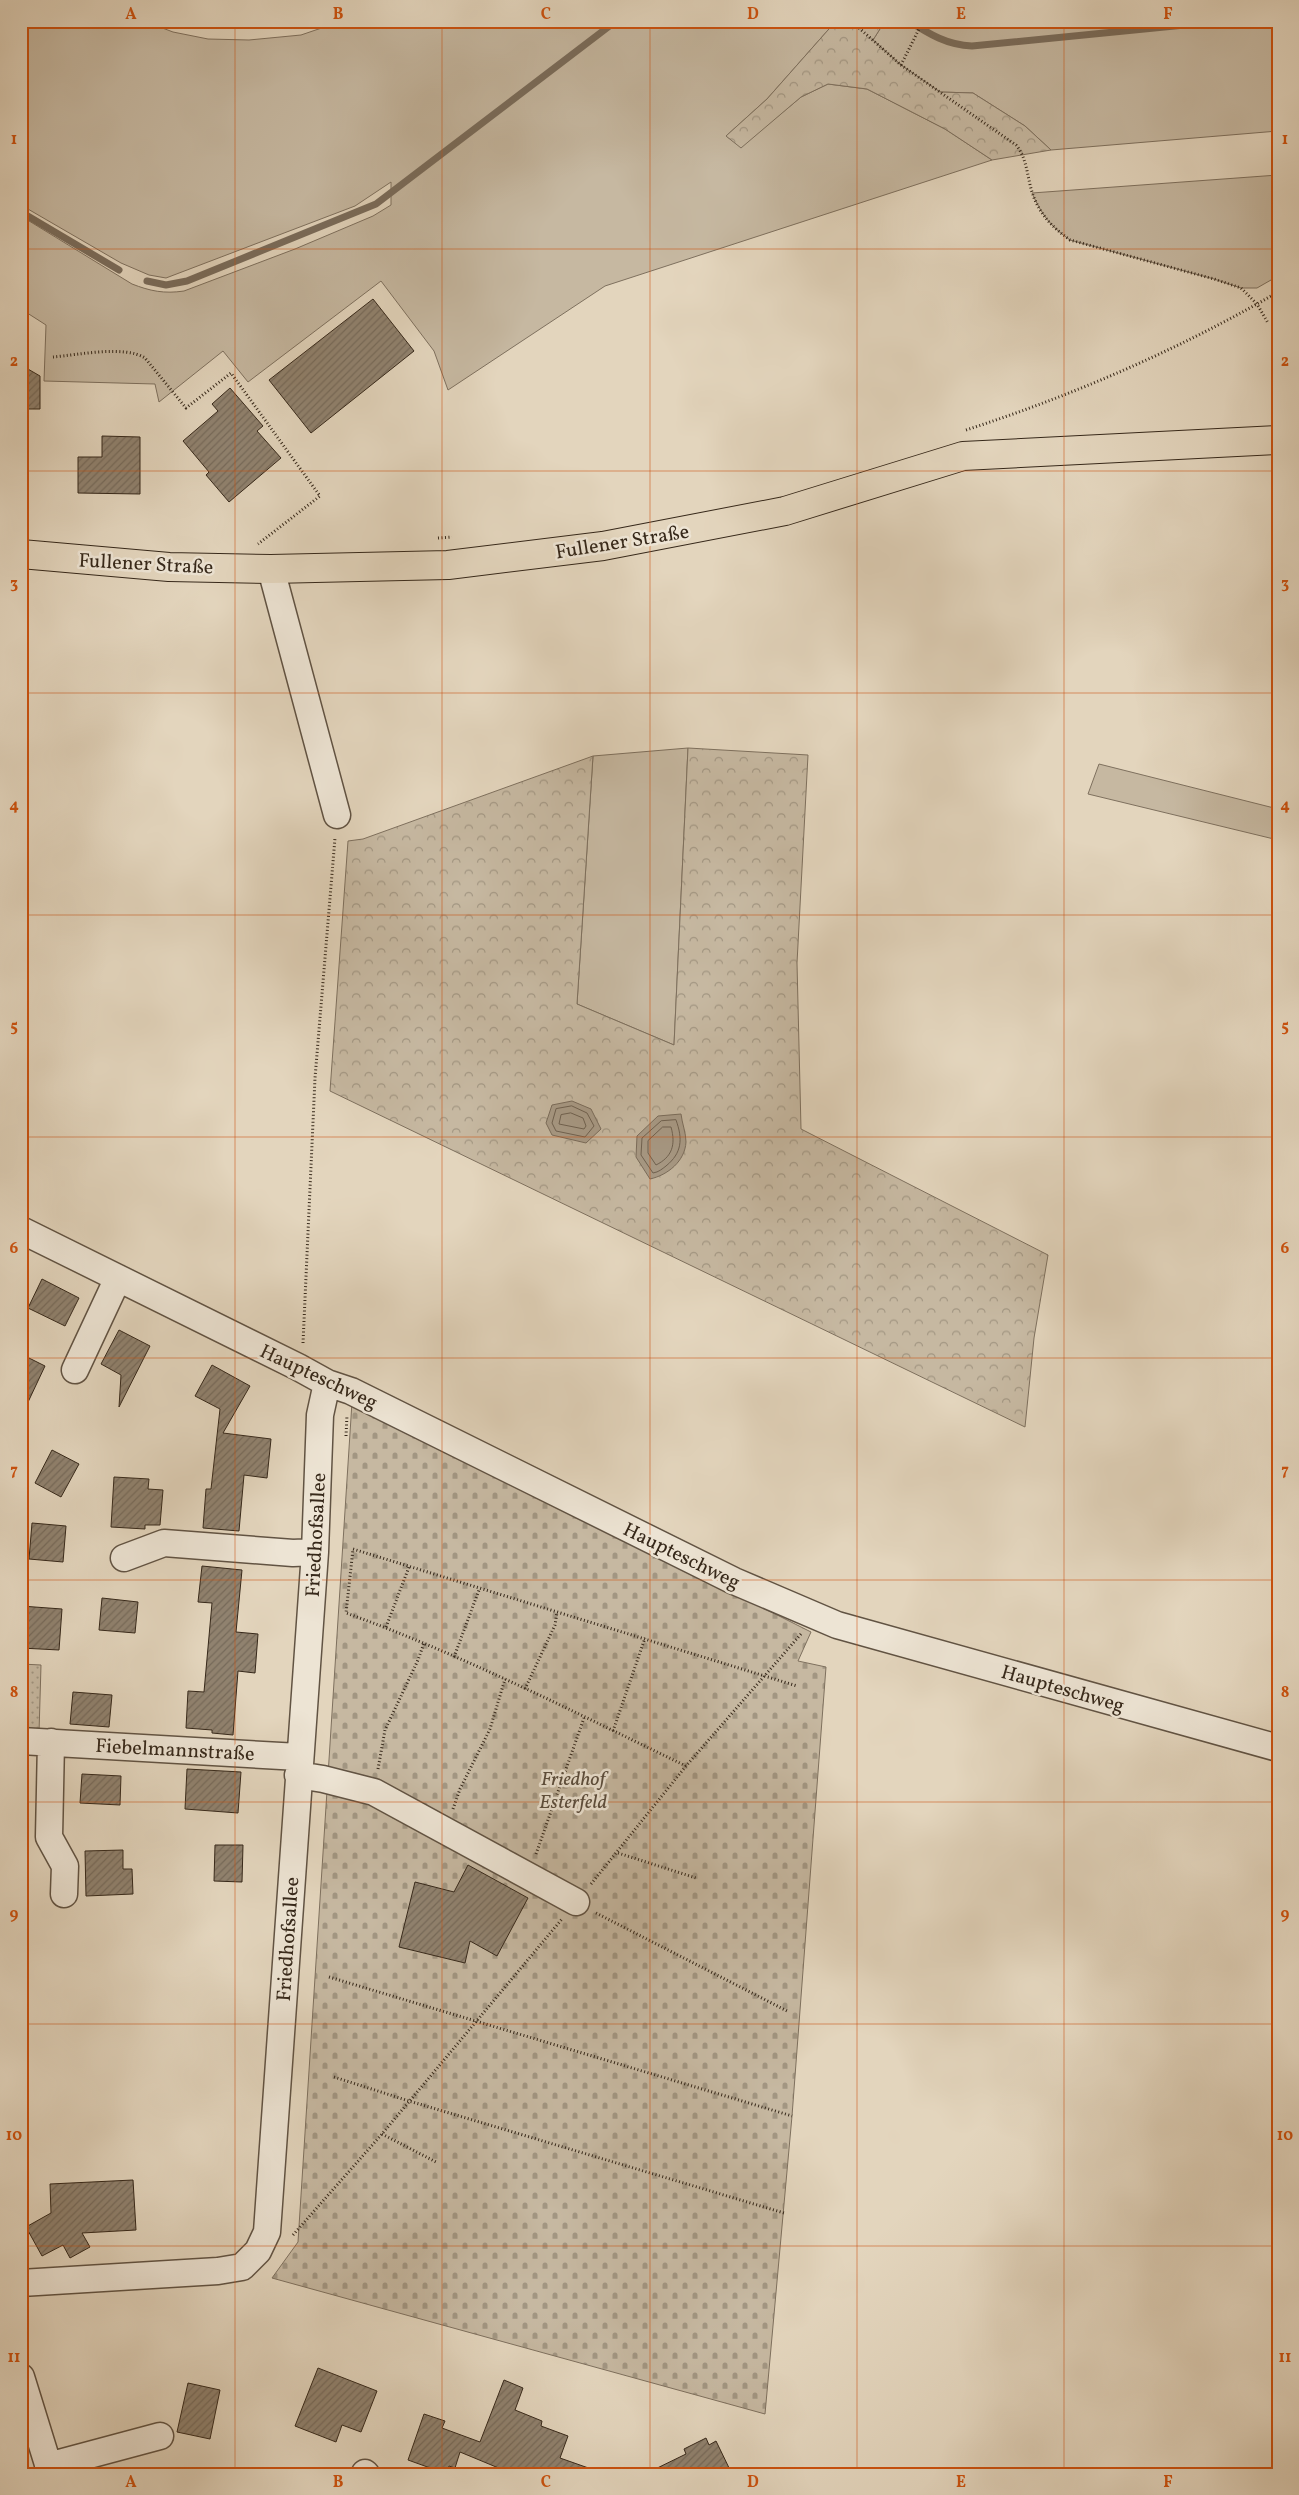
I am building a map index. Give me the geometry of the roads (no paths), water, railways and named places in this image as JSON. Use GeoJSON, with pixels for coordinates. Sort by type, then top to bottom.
{"type":"FeatureCollection","features":[{"type":"Feature","properties":{"kind":"main road","name":"Fullener Straße"},"geometry":{"type":"LineString","coordinates":[[21,554],[169,567],[267,558],[448,565],[602,546],[785,511],[964,443],[1278,440]]}},
{"type":"Feature","properties":{"kind":"street"},"geometry":{"type":"LineString","coordinates":[[267,558],[337,815]]}},
{"type":"Feature","properties":{"kind":"street","name":"Haupteschweg"},"geometry":{"type":"LineString","coordinates":[[21,1230],[298,1367],[326,1383],[351,1391],[734,1581],[812,1615],[846,1628],[1278,1748]]}},
{"type":"Feature","properties":{"kind":"street"},"geometry":{"type":"LineString","coordinates":[[75,1370],[118,1278]]}},
{"type":"Feature","properties":{"kind":"street","name":"Friedhofsallee"},"geometry":{"type":"LineString","coordinates":[[21,2283],[218,2271],[242,2267],[258,2251],[268,2232],[315,1552],[320,1415],[326,1383]]}},
{"type":"Feature","properties":{"kind":"street"},"geometry":{"type":"LineString","coordinates":[[124,1558],[164,1543],[293,1553],[315,1552]]}},
{"type":"Feature","properties":{"kind":"street","name":"Fiebelmannstraße"},"geometry":{"type":"LineString","coordinates":[[21,1741],[51,1742],[299,1766],[322,1779],[374,1792],[576,1902]]}},
{"type":"Feature","properties":{"kind":"street"},"geometry":{"type":"LineString","coordinates":[[51,1742],[49,1837],[65,1866],[64,1894]]}},
{"type":"Feature","properties":{"kind":"street"},"geometry":{"type":"LineString","coordinates":[[21,2377],[49,2470],[160,2436]]}},
{"type":"Feature","properties":{"kind":"water"},"geometry":{"type":"Polygon","coordinates":[[[572,1101],[591,1109],[601,1129],[586,1143],[552,1135],[546,1123],[552,1105],[572,1101]]]}},
{"type":"Feature","properties":{"kind":"water"},"geometry":{"type":"Polygon","coordinates":[[[681,1114],[686,1142],[685,1149],[679,1161],[669,1171],[650,1179],[636,1157],[637,1136],[658,1116],[681,1114]]]}},
{"type":"Feature","properties":{"kind":"waterway"},"geometry":{"type":"LineString","coordinates":[[147,281],[166,285],[187,281],[376,204],[616,21]]}},
{"type":"Feature","properties":{"kind":"waterway"},"geometry":{"type":"LineString","coordinates":[[909,21],[946,41],[972,46],[1225,21]]}},
{"type":"Feature","properties":{"kind":"waterway"},"geometry":{"type":"LineString","coordinates":[[21,212],[119,270]]}},
{"type":"Feature","properties":{"kind":"park label","name":"Friedhof Esterfeld"},"geometry":{"type":"Point","coordinates":[573,1790]}}]}
